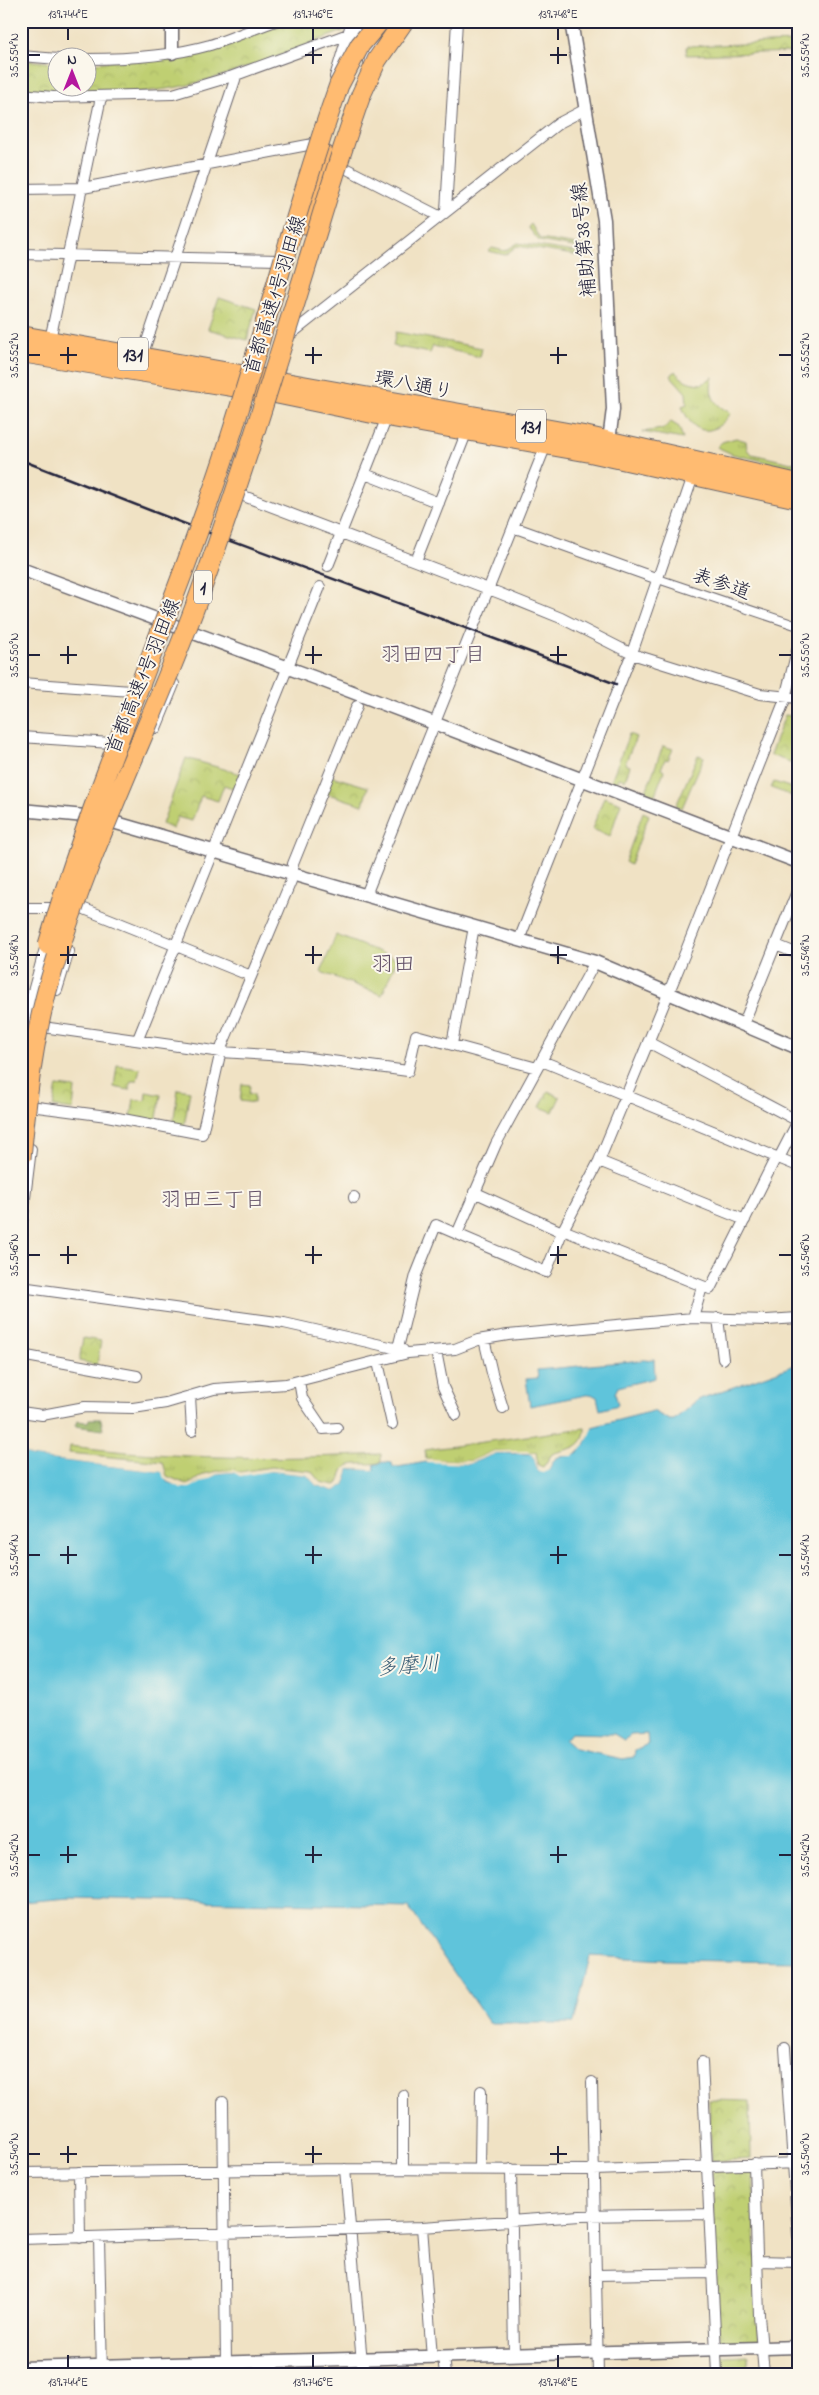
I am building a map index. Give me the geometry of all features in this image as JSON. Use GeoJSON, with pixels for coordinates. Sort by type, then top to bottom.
{"type":"FeatureCollection","features":[{"type":"Feature","properties":{"kind":"highway"},"geometry":{"type":"LineString","coordinates":[[329,152],[364,72],[386,39],[403,21]]}},
{"type":"Feature","properties":{"kind":"highway","name":"首都高速1号羽田線"},"geometry":{"type":"LineString","coordinates":[[21,1158],[31,1065],[50,980],[70,917],[117,796],[165,687],[241,476],[361,95],[377,60],[403,21]]}},
{"type":"Feature","properties":{"kind":"highway"},"geometry":{"type":"LineString","coordinates":[[117,796],[234,463],[351,74],[367,44],[382,22]]}},
{"type":"Feature","properties":{"kind":"highway","name":"首都高速1号羽田線"},"geometry":{"type":"LineString","coordinates":[[21,1059],[41,968],[99,789],[183,574],[220,468],[339,85],[360,45],[382,22]]}},
{"type":"Feature","properties":{"kind":"highway","name":"環八通り"},"geometry":{"type":"LineString","coordinates":[[21,335],[142,356],[387,417],[546,444],[683,457],[798,483]]}},
{"type":"Feature","properties":{"kind":"highway","name":"環八通り"},"geometry":{"type":"LineString","coordinates":[[21,353],[259,384],[608,449],[692,476],[798,499]]}},
{"type":"Feature","properties":{"kind":"highway"},"geometry":{"type":"LineString","coordinates":[[99,789],[150,680],[234,463]]}},
{"type":"Feature","properties":{"kind":"street"},"geometry":{"type":"LineString","coordinates":[[172,21],[172,53]]}},
{"type":"Feature","properties":{"kind":"street"},"geometry":{"type":"LineString","coordinates":[[98,59],[172,53],[209,45],[275,21]]}},
{"type":"Feature","properties":{"kind":"street"},"geometry":{"type":"LineString","coordinates":[[442,214],[457,21]]}},
{"type":"Feature","properties":{"kind":"street","name":"補助第38号線"},"geometry":{"type":"LineString","coordinates":[[571,21],[604,220],[613,409],[608,449]]}},
{"type":"Feature","properties":{"kind":"street"},"geometry":{"type":"LineString","coordinates":[[21,94],[101,96],[173,94],[233,76],[352,25],[382,22]]}},
{"type":"Feature","properties":{"kind":"street"},"geometry":{"type":"LineString","coordinates":[[291,334],[329,152],[352,25]]}},
{"type":"Feature","properties":{"kind":"street"},"geometry":{"type":"LineString","coordinates":[[21,56],[48,58]]}},
{"type":"Feature","properties":{"kind":"street"},"geometry":{"type":"LineString","coordinates":[[142,356],[235,80],[233,76]]}},
{"type":"Feature","properties":{"kind":"street"},"geometry":{"type":"LineString","coordinates":[[50,340],[101,96]]}},
{"type":"Feature","properties":{"kind":"street"},"geometry":{"type":"LineString","coordinates":[[200,518],[259,384],[291,334],[559,123],[586,109]]}},
{"type":"Feature","properties":{"kind":"street"},"geometry":{"type":"LineString","coordinates":[[21,1230],[34,1107],[45,1027],[82,908],[113,822],[166,706],[242,495],[277,260],[329,152]]}},
{"type":"Feature","properties":{"kind":"street"},"geometry":{"type":"LineString","coordinates":[[21,189],[82,188],[206,164],[329,152],[442,214]]}},
{"type":"Feature","properties":{"kind":"street"},"geometry":{"type":"LineString","coordinates":[[21,254],[277,260]]}},
{"type":"Feature","properties":{"kind":"street"},"geometry":{"type":"LineString","coordinates":[[328,566],[387,417]]}},
{"type":"Feature","properties":{"kind":"street"},"geometry":{"type":"LineString","coordinates":[[416,561],[467,431]]}},
{"type":"Feature","properties":{"kind":"street"},"geometry":{"type":"LineString","coordinates":[[366,895],[546,444]]}},
{"type":"Feature","properties":{"kind":"street"},"geometry":{"type":"LineString","coordinates":[[519,940],[632,654],[658,579],[692,476],[690,464],[683,457]]}},
{"type":"Feature","properties":{"kind":"street"},"geometry":{"type":"LineString","coordinates":[[365,474],[439,503]]}},
{"type":"Feature","properties":{"kind":"street"},"geometry":{"type":"LineString","coordinates":[[242,495],[561,618],[632,654],[760,694],[798,698]]}},
{"type":"Feature","properties":{"kind":"street"},"geometry":{"type":"LineString","coordinates":[[513,526],[658,579]]}},
{"type":"Feature","properties":{"kind":"street"},"geometry":{"type":"LineString","coordinates":[[21,1041],[22,1024],[85,816],[111,743],[190,540]]}},
{"type":"Feature","properties":{"kind":"street"},"geometry":{"type":"LineString","coordinates":[[21,569],[287,667],[798,862]]}},
{"type":"Feature","properties":{"kind":"street","name":"表参道"},"geometry":{"type":"LineString","coordinates":[[658,579],[798,626]]}},
{"type":"Feature","properties":{"kind":"street"},"geometry":{"type":"LineString","coordinates":[[138,1039],[320,586]]}},
{"type":"Feature","properties":{"kind":"street"},"geometry":{"type":"LineString","coordinates":[[398,1348],[416,1276],[436,1225],[546,1272],[562,1231],[598,1161],[626,1096],[732,837],[786,696],[798,647]]}},
{"type":"Feature","properties":{"kind":"street"},"geometry":{"type":"LineString","coordinates":[[21,683],[131,691]]}},
{"type":"Feature","properties":{"kind":"street"},"geometry":{"type":"LineString","coordinates":[[21,1105],[107,1116],[202,1134],[221,1052],[293,874],[293,864],[357,706]]}},
{"type":"Feature","properties":{"kind":"street"},"geometry":{"type":"LineString","coordinates":[[21,737],[111,743]]}},
{"type":"Feature","properties":{"kind":"street"},"geometry":{"type":"LineString","coordinates":[[21,810],[85,816],[113,822],[595,962],[798,1048]]}},
{"type":"Feature","properties":{"kind":"street"},"geometry":{"type":"LineString","coordinates":[[743,1025],[798,889]]}},
{"type":"Feature","properties":{"kind":"street"},"geometry":{"type":"LineString","coordinates":[[21,908],[82,908],[176,944],[251,976]]}},
{"type":"Feature","properties":{"kind":"street"},"geometry":{"type":"LineString","coordinates":[[452,1044],[474,927]]}},
{"type":"Feature","properties":{"kind":"street"},"geometry":{"type":"LineString","coordinates":[[776,944],[798,954]]}},
{"type":"Feature","properties":{"kind":"street"},"geometry":{"type":"LineString","coordinates":[[457,1234],[474,1192],[539,1064],[595,962]]}},
{"type":"Feature","properties":{"kind":"street"},"geometry":{"type":"LineString","coordinates":[[22,1024],[221,1052],[301,1057],[408,1071],[416,1035],[539,1064],[626,1096],[798,1166]]}},
{"type":"Feature","properties":{"kind":"street"},"geometry":{"type":"LineString","coordinates":[[474,1192],[562,1231],[710,1289],[798,1121],[648,1042]]}},
{"type":"Feature","properties":{"kind":"street"},"geometry":{"type":"LineString","coordinates":[[598,1161],[745,1220]]}},
{"type":"Feature","properties":{"kind":"street"},"geometry":{"type":"LineString","coordinates":[[21,1287],[284,1323],[398,1348],[408,1353]]}},
{"type":"Feature","properties":{"kind":"street"},"geometry":{"type":"LineString","coordinates":[[693,1318],[702,1287]]}},
{"type":"Feature","properties":{"kind":"street"},"geometry":{"type":"LineString","coordinates":[[21,1412],[42,1415],[85,1407],[133,1408],[166,1403],[214,1389],[258,1388],[298,1381],[408,1353],[454,1349],[484,1339],[693,1318],[767,1320],[796,1318]]}},
{"type":"Feature","properties":{"kind":"street"},"geometry":{"type":"LineString","coordinates":[[718,1318],[723,1359]]}},
{"type":"Feature","properties":{"kind":"street"},"geometry":{"type":"LineString","coordinates":[[484,1339],[492,1374],[503,1408]]}},
{"type":"Feature","properties":{"kind":"street"},"geometry":{"type":"LineString","coordinates":[[436,1351],[444,1387],[456,1415]]}},
{"type":"Feature","properties":{"kind":"street"},"geometry":{"type":"LineString","coordinates":[[21,1355],[136,1376]]}},
{"type":"Feature","properties":{"kind":"street"},"geometry":{"type":"LineString","coordinates":[[378,1362],[392,1424]]}},
{"type":"Feature","properties":{"kind":"street"},"geometry":{"type":"LineString","coordinates":[[298,1381],[302,1398],[323,1429],[337,1428]]}},
{"type":"Feature","properties":{"kind":"street"},"geometry":{"type":"LineString","coordinates":[[190,1396],[192,1431]]}},
{"type":"Feature","properties":{"kind":"street"},"geometry":{"type":"LineString","coordinates":[[785,2048],[795,2163],[798,2236]]}},
{"type":"Feature","properties":{"kind":"street"},"geometry":{"type":"LineString","coordinates":[[702,2062],[716,2374]]}},
{"type":"Feature","properties":{"kind":"street"},"geometry":{"type":"LineString","coordinates":[[592,2082],[598,2374]]}},
{"type":"Feature","properties":{"kind":"street"},"geometry":{"type":"LineString","coordinates":[[480,2169],[482,2091]]}},
{"type":"Feature","properties":{"kind":"street"},"geometry":{"type":"LineString","coordinates":[[403,2095],[403,2170]]}},
{"type":"Feature","properties":{"kind":"street"},"geometry":{"type":"LineString","coordinates":[[223,2102],[226,2363]]}},
{"type":"Feature","properties":{"kind":"street"},"geometry":{"type":"LineString","coordinates":[[21,2173],[345,2169],[594,2170],[795,2163]]}},
{"type":"Feature","properties":{"kind":"street"},"geometry":{"type":"LineString","coordinates":[[754,2164],[761,2348],[764,2374]]}},
{"type":"Feature","properties":{"kind":"street"},"geometry":{"type":"LineString","coordinates":[[345,2169],[363,2374]]}},
{"type":"Feature","properties":{"kind":"street"},"geometry":{"type":"LineString","coordinates":[[510,2169],[514,2355]]}},
{"type":"Feature","properties":{"kind":"street"},"geometry":{"type":"LineString","coordinates":[[79,2172],[80,2238]]}},
{"type":"Feature","properties":{"kind":"street"},"geometry":{"type":"LineString","coordinates":[[21,2239],[422,2227],[596,2216],[709,2214]]}},
{"type":"Feature","properties":{"kind":"street"},"geometry":{"type":"LineString","coordinates":[[422,2227],[438,2357],[445,2374]]}},
{"type":"Feature","properties":{"kind":"street"},"geometry":{"type":"LineString","coordinates":[[99,2238],[102,2370]]}},
{"type":"Feature","properties":{"kind":"street"},"geometry":{"type":"LineString","coordinates":[[758,2261],[798,2262]]}},
{"type":"Feature","properties":{"kind":"street"},"geometry":{"type":"LineString","coordinates":[[596,2275],[712,2273]]}},
{"type":"Feature","properties":{"kind":"street"},"geometry":{"type":"LineString","coordinates":[[21,2368],[102,2370],[226,2363],[798,2347]]}},
{"type":"Feature","properties":{"kind":"green space"},"geometry":{"type":"Polygon","coordinates":[[[287,21],[347,21],[345,30],[287,53],[208,80],[167,89],[125,93],[98,93],[98,63],[213,48],[287,21]]]}},
{"type":"Feature","properties":{"kind":"green space"},"geometry":{"type":"Polygon","coordinates":[[[798,42],[798,52],[686,55],[687,46],[798,42]]]}},
{"type":"Feature","properties":{"kind":"green space"},"geometry":{"type":"Polygon","coordinates":[[[21,60],[48,62],[48,91],[21,89],[21,60]]]}},
{"type":"Feature","properties":{"kind":"green space"},"geometry":{"type":"Polygon","coordinates":[[[531,224],[540,239],[584,246],[585,249],[539,241],[528,227],[531,224]]]}},
{"type":"Feature","properties":{"kind":"green space"},"geometry":{"type":"Polygon","coordinates":[[[518,243],[586,254],[586,257],[517,246],[505,255],[489,251],[492,248],[505,251],[518,243]]]}},
{"type":"Feature","properties":{"kind":"green space"},"geometry":{"type":"Polygon","coordinates":[[[219,297],[256,309],[247,340],[208,329],[219,297]]]}},
{"type":"Feature","properties":{"kind":"green space"},"geometry":{"type":"Polygon","coordinates":[[[396,332],[482,348],[480,357],[433,346],[430,353],[393,346],[396,332]]]}},
{"type":"Feature","properties":{"kind":"green space"},"geometry":{"type":"Polygon","coordinates":[[[675,371],[687,381],[693,383],[702,384],[713,377],[711,389],[714,399],[720,407],[731,413],[724,421],[710,430],[697,428],[691,423],[682,406],[687,404],[686,393],[671,376],[675,371]]]}},
{"type":"Feature","properties":{"kind":"green space"},"geometry":{"type":"Polygon","coordinates":[[[671,422],[679,427],[683,439],[642,432],[663,429],[671,422]]]}},
{"type":"Feature","properties":{"kind":"green space"},"geometry":{"type":"Polygon","coordinates":[[[736,438],[746,441],[747,450],[752,454],[791,463],[798,462],[798,469],[732,454],[717,447],[722,442],[736,438]]]}},
{"type":"Feature","properties":{"kind":"green space"},"geometry":{"type":"Polygon","coordinates":[[[785,715],[798,717],[798,765],[770,755],[785,715]]]}},
{"type":"Feature","properties":{"kind":"green space"},"geometry":{"type":"Polygon","coordinates":[[[629,734],[636,737],[625,764],[630,766],[625,780],[619,778],[617,784],[611,781],[629,734]]]}},
{"type":"Feature","properties":{"kind":"green space"},"geometry":{"type":"Polygon","coordinates":[[[663,746],[673,749],[668,760],[665,759],[661,769],[664,771],[654,797],[645,794],[663,746]]]}},
{"type":"Feature","properties":{"kind":"green space"},"geometry":{"type":"Polygon","coordinates":[[[698,755],[704,757],[682,808],[676,806],[698,755]]]}},
{"type":"Feature","properties":{"kind":"green space"},"geometry":{"type":"Polygon","coordinates":[[[186,758],[241,774],[235,789],[224,785],[218,801],[201,796],[192,821],[177,817],[173,829],[162,824],[186,758]]]}},
{"type":"Feature","properties":{"kind":"green space"},"geometry":{"type":"Polygon","coordinates":[[[331,776],[368,787],[363,805],[325,793],[331,776]]]}},
{"type":"Feature","properties":{"kind":"green space"},"geometry":{"type":"Polygon","coordinates":[[[774,782],[798,790],[798,798],[771,788],[774,782]]]}},
{"type":"Feature","properties":{"kind":"green space"},"geometry":{"type":"Polygon","coordinates":[[[604,797],[621,803],[610,836],[592,829],[604,797]]]}},
{"type":"Feature","properties":{"kind":"green space"},"geometry":{"type":"Polygon","coordinates":[[[643,812],[649,815],[630,865],[625,862],[643,812]]]}},
{"type":"Feature","properties":{"kind":"green space"},"geometry":{"type":"Polygon","coordinates":[[[336,935],[397,959],[382,995],[321,972],[336,935]]]}},
{"type":"Feature","properties":{"kind":"green space"},"geometry":{"type":"Polygon","coordinates":[[[117,1065],[140,1068],[137,1081],[131,1081],[129,1090],[114,1087],[117,1065]]]}},
{"type":"Feature","properties":{"kind":"green space"},"geometry":{"type":"Polygon","coordinates":[[[242,1084],[250,1085],[249,1094],[254,1094],[254,1103],[240,1101],[242,1084]]]}},
{"type":"Feature","properties":{"kind":"green space"},"geometry":{"type":"Polygon","coordinates":[[[57,1086],[75,1088],[73,1110],[53,1107],[57,1086]]]}},
{"type":"Feature","properties":{"kind":"green space"},"geometry":{"type":"Polygon","coordinates":[[[178,1089],[190,1091],[184,1126],[173,1125],[178,1089]]]}},
{"type":"Feature","properties":{"kind":"green space"},"geometry":{"type":"Polygon","coordinates":[[[548,1091],[560,1097],[553,1112],[540,1107],[548,1091]]]}},
{"type":"Feature","properties":{"kind":"green space"},"geometry":{"type":"Polygon","coordinates":[[[146,1092],[161,1095],[156,1123],[131,1118],[134,1099],[145,1101],[146,1092]]]}},
{"type":"Feature","properties":{"kind":"green space"},"geometry":{"type":"Polygon","coordinates":[[[83,1338],[101,1341],[97,1365],[79,1361],[83,1338]]]}},
{"type":"Feature","properties":{"kind":"green space"},"geometry":{"type":"Polygon","coordinates":[[[89,1419],[101,1419],[103,1430],[75,1426],[77,1421],[88,1422],[89,1419]]]}},
{"type":"Feature","properties":{"kind":"green space"},"geometry":{"type":"Polygon","coordinates":[[[585,1428],[584,1435],[579,1444],[552,1454],[543,1467],[538,1465],[536,1452],[494,1451],[471,1461],[426,1459],[425,1450],[585,1428]]]}},
{"type":"Feature","properties":{"kind":"green space"},"geometry":{"type":"Polygon","coordinates":[[[70,1446],[186,1456],[264,1458],[381,1454],[381,1462],[355,1464],[346,1467],[339,1483],[335,1485],[320,1482],[311,1471],[271,1467],[240,1472],[223,1470],[204,1474],[191,1483],[186,1484],[167,1476],[163,1462],[69,1453],[70,1446]]]}},
{"type":"Feature","properties":{"kind":"green space"},"geometry":{"type":"Polygon","coordinates":[[[709,2100],[750,2101],[751,2159],[712,2161],[709,2100]]]}},
{"type":"Feature","properties":{"kind":"green space"},"geometry":{"type":"Polygon","coordinates":[[[753,2170],[759,2341],[719,2343],[712,2172],[753,2170]]]}},
{"type":"Feature","properties":{"kind":"green space"},"geometry":{"type":"Polygon","coordinates":[[[748,2355],[749,2374],[720,2374],[720,2359],[722,2356],[748,2355]]]}},
{"type":"Feature","properties":{"kind":"water"},"geometry":{"type":"Polygon","coordinates":[[[654,1359],[655,1378],[618,1387],[615,1393],[618,1405],[600,1410],[597,1397],[591,1394],[530,1406],[526,1379],[538,1378],[537,1370],[654,1359]]]}},
{"type":"Feature","properties":{"kind":"water","name":"多摩川"},"geometry":{"type":"Polygon","coordinates":[[[798,1364],[798,1962],[666,1960],[590,1956],[574,2023],[489,2023],[408,1906],[69,1898],[21,1902],[21,1451],[32,1457],[163,1472],[167,1482],[185,1488],[220,1473],[233,1472],[244,1475],[267,1471],[307,1475],[316,1485],[334,1491],[344,1485],[349,1469],[374,1470],[374,1465],[384,1462],[392,1463],[393,1467],[432,1461],[468,1464],[497,1453],[533,1454],[538,1472],[549,1470],[557,1458],[577,1454],[585,1445],[592,1427],[653,1411],[669,1420],[674,1420],[697,1400],[798,1364]],[[571,1733],[565,1740],[575,1749],[623,1759],[634,1757],[635,1750],[648,1744],[647,1734],[631,1735],[624,1740],[614,1734],[571,1733]]]}},
{"type":"Feature","properties":{"kind":"pier"},"geometry":{"type":"Polygon","coordinates":[[[590,1427],[592,1427],[591,1433],[582,1449],[573,1456],[553,1458],[549,1470],[543,1473],[538,1472],[533,1455],[529,1453],[497,1453],[468,1464],[426,1462],[426,1459],[471,1461],[494,1451],[529,1451],[535,1453],[537,1466],[543,1470],[547,1468],[552,1456],[557,1453],[572,1454],[580,1448],[590,1427]]]}},
{"type":"Feature","properties":{"kind":"pier"},"geometry":{"type":"Polygon","coordinates":[[[22,1448],[33,1455],[163,1469],[166,1477],[181,1485],[194,1484],[220,1471],[233,1470],[241,1473],[271,1468],[308,1472],[318,1483],[334,1488],[342,1484],[345,1470],[348,1467],[372,1468],[372,1465],[374,1465],[374,1470],[349,1469],[344,1485],[334,1491],[316,1485],[307,1475],[271,1471],[240,1476],[233,1472],[220,1473],[190,1488],[180,1488],[164,1479],[162,1472],[32,1457],[21,1451],[22,1448]]]}},
{"type":"Feature","properties":{"kind":"railway"},"geometry":{"type":"LineString","coordinates":[[21,460],[180,522],[616,684]]}},
{"type":"Feature","properties":{"kind":"district","name":"羽田四丁目"},"geometry":{"type":"Point","coordinates":[433,654]}},
{"type":"Feature","properties":{"kind":"district","name":"羽田"},"geometry":{"type":"Point","coordinates":[393,963]}},
{"type":"Feature","properties":{"kind":"district","name":"羽田三丁目"},"geometry":{"type":"Point","coordinates":[213,1199]}}]}
